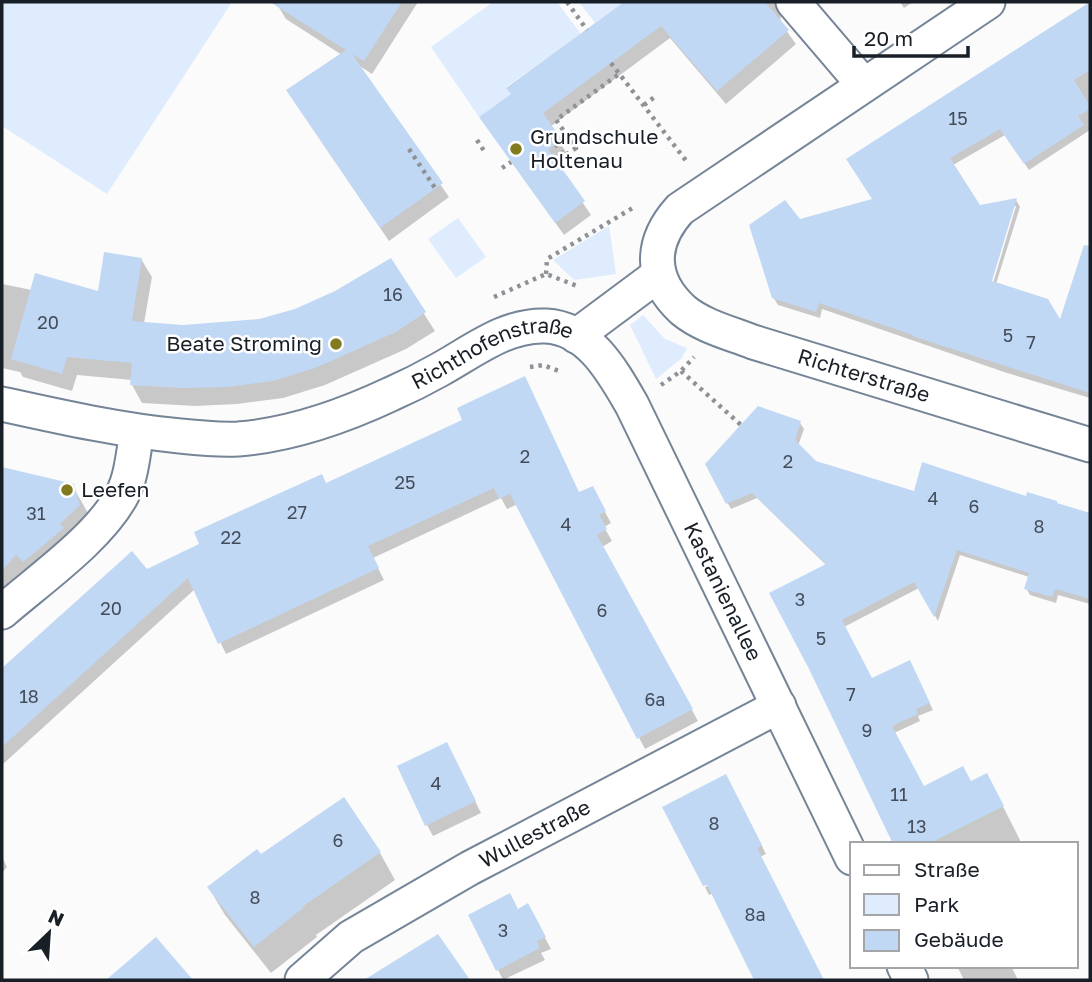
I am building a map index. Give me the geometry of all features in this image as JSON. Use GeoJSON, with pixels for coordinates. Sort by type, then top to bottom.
{"type":"FeatureCollection","features":[{"type":"Feature","properties":{"kind":"street"},"geometry":{"type":"LineString","coordinates":[[793,2],[863,84]]}},
{"type":"Feature","properties":{"kind":"street"},"geometry":{"type":"LineString","coordinates":[[659,275],[656,260],[667,223],[680,209],[988,2]]}},
{"type":"Feature","properties":{"kind":"street","name":"Richterstraße"},"geometry":{"type":"LineString","coordinates":[[659,275],[670,295],[684,311],[706,324],[753,342],[1090,445]]}},
{"type":"Feature","properties":{"kind":"street","name":"Richthofenstraße"},"geometry":{"type":"LineString","coordinates":[[2,404],[137,432],[238,439],[278,433],[345,413],[391,394],[508,332],[549,326],[576,337],[659,275]]}},
{"type":"Feature","properties":{"kind":"street","name":"Kastanienallee"},"geometry":{"type":"LineString","coordinates":[[576,337],[600,355],[632,405],[850,854]]}},
{"type":"Feature","properties":{"kind":"street"},"geometry":{"type":"LineString","coordinates":[[2,612],[103,525],[123,494],[130,473],[137,432]]}},
{"type":"Feature","properties":{"kind":"street","name":"Wullestraße"},"geometry":{"type":"LineString","coordinates":[[302,980],[351,937],[458,875],[779,706]]}},
{"type":"Feature","properties":{"kind":"path"},"geometry":{"type":"LineString","coordinates":[[567,2],[587,30]]}},
{"type":"Feature","properties":{"kind":"path"},"geometry":{"type":"LineString","coordinates":[[611,63],[707,189]]}},
{"type":"Feature","properties":{"kind":"path"},"geometry":{"type":"LineString","coordinates":[[556,144],[564,156],[576,148],[556,120],[619,74]]}},
{"type":"Feature","properties":{"kind":"path"},"geometry":{"type":"LineString","coordinates":[[644,105],[656,96]]}},
{"type":"Feature","properties":{"kind":"path"},"geometry":{"type":"LineString","coordinates":[[477,140],[485,154]]}},
{"type":"Feature","properties":{"kind":"path"},"geometry":{"type":"LineString","coordinates":[[409,149],[435,188]]}},
{"type":"Feature","properties":{"kind":"path"},"geometry":{"type":"LineString","coordinates":[[502,168],[511,162]]}},
{"type":"Feature","properties":{"kind":"path"},"geometry":{"type":"LineString","coordinates":[[547,274],[547,259],[638,205]]}},
{"type":"Feature","properties":{"kind":"path"},"geometry":{"type":"LineString","coordinates":[[632,405],[681,372],[694,359],[706,324]]}},
{"type":"Feature","properties":{"kind":"path"},"geometry":{"type":"LineString","coordinates":[[528,367],[543,365],[567,375]]}},
{"type":"Feature","properties":{"kind":"path"},"geometry":{"type":"LineString","coordinates":[[681,372],[741,425]]}},
{"type":"Feature","properties":{"kind":"green space"},"geometry":{"type":"Polygon","coordinates":[[[2,2],[232,2],[107,194],[2,126],[2,2]]]}},
{"type":"Feature","properties":{"kind":"green space"},"geometry":{"type":"Polygon","coordinates":[[[493,2],[557,2],[581,34],[506,87],[511,94],[479,117],[431,47],[493,2]]]}},
{"type":"Feature","properties":{"kind":"green space"},"geometry":{"type":"Polygon","coordinates":[[[579,2],[624,2],[595,23],[579,2]]]}},
{"type":"Feature","properties":{"kind":"green space"},"geometry":{"type":"Polygon","coordinates":[[[458,218],[486,257],[456,278],[428,239],[458,218]]]}},
{"type":"Feature","properties":{"kind":"green space"},"geometry":{"type":"Polygon","coordinates":[[[609,226],[616,274],[574,280],[553,260],[609,226]]]}},
{"type":"Feature","properties":{"kind":"green space"},"geometry":{"type":"Polygon","coordinates":[[[643,315],[665,339],[687,348],[682,358],[656,379],[630,325],[643,315]]]}},
{"type":"Feature","properties":{"kind":"building"},"geometry":{"type":"Polygon","coordinates":[[[270,2],[402,2],[364,61],[352,54],[443,183],[380,228],[286,90],[346,50],[270,2]]]}},
{"type":"Feature","properties":{"kind":"building"},"geometry":{"type":"Polygon","coordinates":[[[624,2],[765,2],[789,30],[717,91],[661,26],[543,113],[562,140],[548,149],[585,201],[555,223],[479,117],[511,94],[506,88],[624,2]]]}},
{"type":"Feature","properties":{"kind":"building"},"geometry":{"type":"Polygon","coordinates":[[[1090,2],[1090,70],[1074,80],[1090,106],[1090,109],[1078,116],[1084,125],[1024,164],[1000,129],[950,158],[980,205],[1017,198],[992,281],[1048,299],[1060,319],[1084,245],[1090,246],[1090,393],[819,303],[816,312],[772,298],[749,225],[785,200],[800,219],[872,199],[846,159],[1090,2]]]}},
{"type":"Feature","properties":{"kind":"building"},"geometry":{"type":"Polygon","coordinates":[[[104,252],[142,258],[132,321],[183,325],[259,319],[295,309],[335,291],[391,258],[426,312],[396,332],[315,368],[273,381],[226,387],[130,385],[132,363],[67,357],[62,374],[11,359],[35,273],[98,291],[104,252]]]}},
{"type":"Feature","properties":{"kind":"building"},"geometry":{"type":"Polygon","coordinates":[[[525,376],[579,492],[593,486],[606,511],[599,515],[607,529],[597,535],[693,709],[637,739],[510,494],[499,499],[494,488],[368,546],[379,568],[218,644],[188,578],[2,747],[2,668],[132,551],[147,569],[199,544],[194,532],[322,474],[326,483],[462,420],[457,408],[525,376]]]}},
{"type":"Feature","properties":{"kind":"building"},"geometry":{"type":"Polygon","coordinates":[[[758,406],[801,421],[795,440],[816,461],[914,491],[922,462],[1026,496],[1027,492],[1090,513],[1090,599],[1055,589],[1052,597],[1024,589],[1029,573],[957,550],[934,617],[914,582],[842,620],[872,678],[910,660],[930,703],[916,709],[918,714],[892,726],[924,786],[963,766],[971,781],[987,773],[1004,806],[932,842],[892,842],[809,669],[769,593],[826,564],[752,493],[726,504],[705,464],[758,406]]]}},
{"type":"Feature","properties":{"kind":"building"},"geometry":{"type":"Polygon","coordinates":[[[2,467],[74,484],[80,505],[60,524],[64,528],[23,562],[16,555],[2,570],[2,467]]]}},
{"type":"Feature","properties":{"kind":"building"},"geometry":{"type":"Polygon","coordinates":[[[447,742],[476,801],[425,826],[397,766],[447,742]]]}},
{"type":"Feature","properties":{"kind":"building"},"geometry":{"type":"Polygon","coordinates":[[[726,774],[762,845],[757,848],[824,980],[754,980],[707,885],[703,886],[662,807],[726,774]]]}},
{"type":"Feature","properties":{"kind":"building"},"geometry":{"type":"Polygon","coordinates":[[[344,797],[381,852],[302,907],[254,947],[207,887],[257,849],[261,854],[344,797]]]}},
{"type":"Feature","properties":{"kind":"building"},"geometry":{"type":"Polygon","coordinates":[[[510,893],[518,909],[528,903],[546,937],[537,941],[540,948],[496,971],[468,915],[510,893]]]}},
{"type":"Feature","properties":{"kind":"building"},"geometry":{"type":"Polygon","coordinates":[[[438,934],[470,980],[364,980],[438,934]]]}},
{"type":"Feature","properties":{"kind":"building"},"geometry":{"type":"Polygon","coordinates":[[[156,937],[193,980],[106,980],[156,937]]]}},
{"type":"Feature","properties":{"kind":"place","name":"Grundschule Holtenau"},"geometry":{"type":"Point","coordinates":[516,149]}},
{"type":"Feature","properties":{"kind":"place","name":"Beate Stroming"},"geometry":{"type":"Point","coordinates":[336,344]}},
{"type":"Feature","properties":{"kind":"place","name":"Leefen"},"geometry":{"type":"Point","coordinates":[67,490]}}]}
